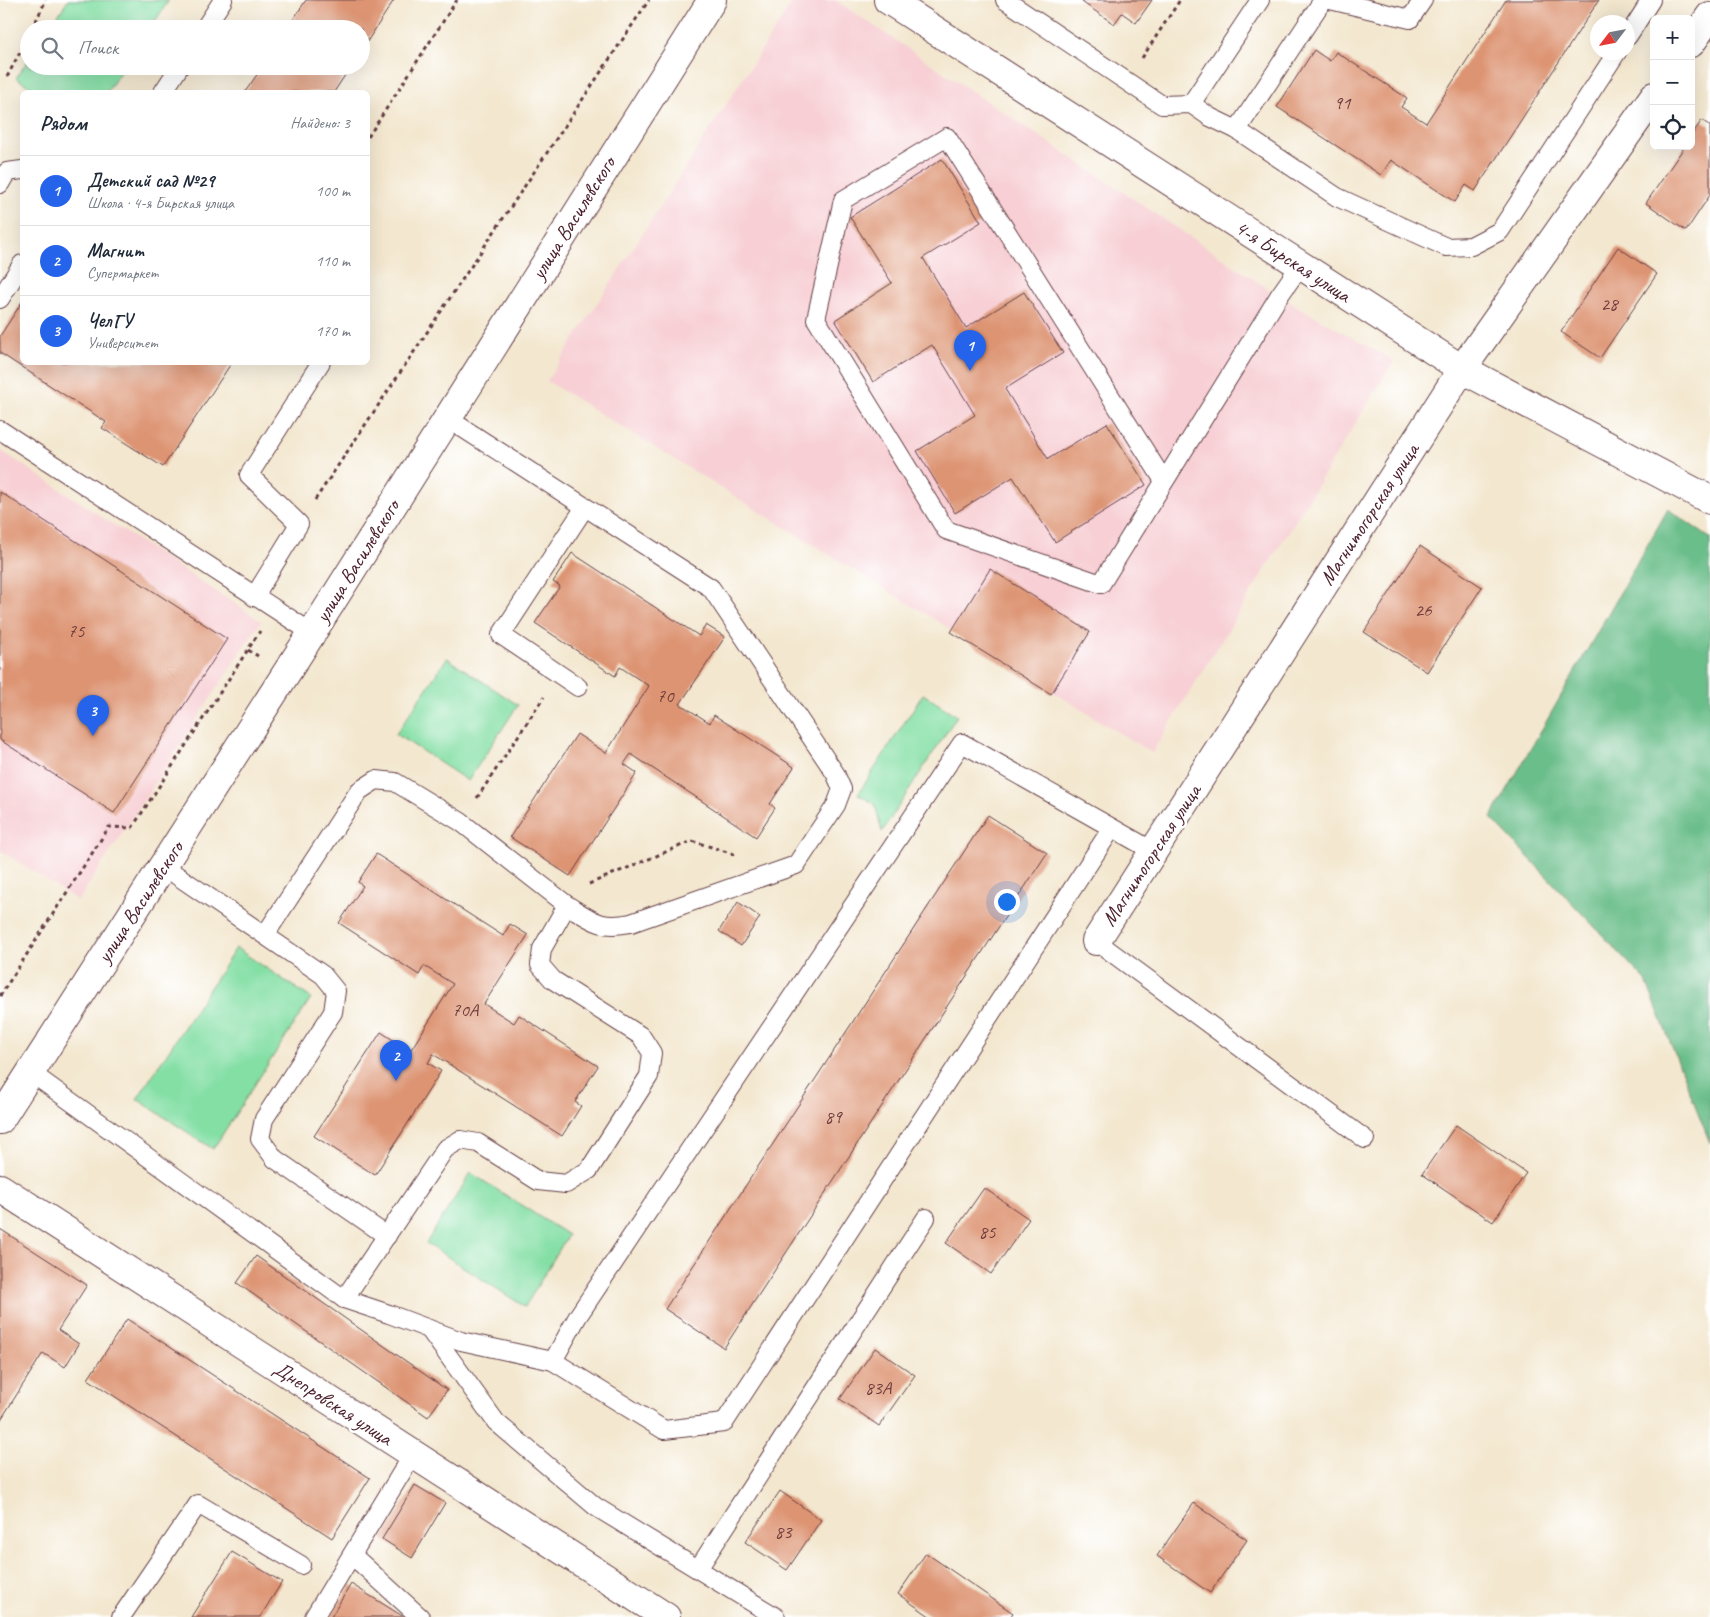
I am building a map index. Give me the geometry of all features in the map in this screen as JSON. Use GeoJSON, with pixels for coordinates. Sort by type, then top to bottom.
{"type":"FeatureCollection","features":[{"type":"Feature","properties":{"kind":"street","name":"улица Василевского"},"geometry":{"type":"LineString","coordinates":[[0,1120],[312,633],[712,0]]}},
{"type":"Feature","properties":{"kind":"street","name":"4-я Бирская улица"},"geometry":{"type":"LineString","coordinates":[[888,0],[1462,369],[1710,500]]}},
{"type":"Feature","properties":{"kind":"street"},"geometry":{"type":"LineString","coordinates":[[1695,37],[1710,16]]}},
{"type":"Feature","properties":{"kind":"street","name":"Магнитогорская улица"},"geometry":{"type":"LineString","coordinates":[[1096,940],[1462,369],[1650,102]]}},
{"type":"Feature","properties":{"kind":"street","name":"Днепровская улица"},"geometry":{"type":"LineString","coordinates":[[0,1188],[662,1616]]}},
{"type":"Feature","properties":{"kind":"lane"},"geometry":{"type":"LineString","coordinates":[[210,20],[223,0]]}},
{"type":"Feature","properties":{"kind":"lane"},"geometry":{"type":"LineString","coordinates":[[1005,0],[1162,105],[1191,104],[1210,117],[1237,130],[1337,198],[1446,247],[1471,246],[1500,231],[1612,60]]}},
{"type":"Feature","properties":{"kind":"lane"},"geometry":{"type":"LineString","coordinates":[[1191,104],[1260,0]]}},
{"type":"Feature","properties":{"kind":"lane"},"geometry":{"type":"LineString","coordinates":[[1237,130],[1323,0]]}},
{"type":"Feature","properties":{"kind":"lane"},"geometry":{"type":"LineString","coordinates":[[1330,0],[1410,20],[1423,0]]}},
{"type":"Feature","properties":{"kind":"lane"},"geometry":{"type":"LineString","coordinates":[[1635,25],[1651,0]]}},
{"type":"Feature","properties":{"kind":"lane"},"geometry":{"type":"LineString","coordinates":[[164,90],[174,75]]}},
{"type":"Feature","properties":{"kind":"lane"},"geometry":{"type":"LineString","coordinates":[[1164,481],[947,137],[843,200],[816,319],[946,530],[1101,584],[1279,296],[1300,266]]}},
{"type":"Feature","properties":{"kind":"lane"},"geometry":{"type":"LineString","coordinates":[[0,184],[7,172],[20,170]]}},
{"type":"Feature","properties":{"kind":"lane"},"geometry":{"type":"LineString","coordinates":[[0,299],[20,267]]}},
{"type":"Feature","properties":{"kind":"lane"},"geometry":{"type":"LineString","coordinates":[[254,597],[299,524],[249,476],[319,365]]}},
{"type":"Feature","properties":{"kind":"lane"},"geometry":{"type":"LineString","coordinates":[[265,935],[359,791],[376,780],[395,782],[461,822],[563,901],[596,923],[613,927],[631,923],[796,865],[836,805],[842,789],[835,773],[711,588],[447,418]]}},
{"type":"Feature","properties":{"kind":"lane"},"geometry":{"type":"LineString","coordinates":[[0,430],[312,633]]}},
{"type":"Feature","properties":{"kind":"lane"},"geometry":{"type":"LineString","coordinates":[[578,688],[501,635],[585,507]]}},
{"type":"Feature","properties":{"kind":"lane"},"geometry":{"type":"LineString","coordinates":[[553,1361],[578,1316],[962,743],[1154,851]]}},
{"type":"Feature","properties":{"kind":"lane"},"geometry":{"type":"LineString","coordinates":[[30,1072],[344,1299],[461,1341],[553,1361],[664,1430],[724,1423],[1112,828]]}},
{"type":"Feature","properties":{"kind":"lane"},"geometry":{"type":"LineString","coordinates":[[163,866],[323,975],[336,991],[333,1012],[264,1119],[260,1139],[275,1159],[387,1236]]}},
{"type":"Feature","properties":{"kind":"lane"},"geometry":{"type":"LineString","coordinates":[[344,1299],[445,1149],[460,1140],[478,1143],[538,1181],[566,1184],[589,1170],[649,1076],[652,1053],[641,1036],[553,980],[540,965],[542,949],[563,901]]}},
{"type":"Feature","properties":{"kind":"lane"},"geometry":{"type":"LineString","coordinates":[[1096,940],[1364,1139]]}},
{"type":"Feature","properties":{"kind":"lane"},"geometry":{"type":"LineString","coordinates":[[698,1570],[926,1218]]}},
{"type":"Feature","properties":{"kind":"lane"},"geometry":{"type":"LineString","coordinates":[[429,1329],[496,1422],[596,1507],[776,1617]]}},
{"type":"Feature","properties":{"kind":"lane"},"geometry":{"type":"LineString","coordinates":[[314,1617],[413,1454]]}},
{"type":"Feature","properties":{"kind":"lane"},"geometry":{"type":"LineString","coordinates":[[121,1617],[198,1504],[301,1565]]}},
{"type":"Feature","properties":{"kind":"lane"},"geometry":{"type":"LineString","coordinates":[[352,1555],[420,1617]]}},
{"type":"Feature","properties":{"kind":"path"},"geometry":{"type":"LineString","coordinates":[[36,20],[46,0]]}},
{"type":"Feature","properties":{"kind":"path"},"geometry":{"type":"LineString","coordinates":[[370,134],[457,0]]}},
{"type":"Feature","properties":{"kind":"path"},"geometry":{"type":"LineString","coordinates":[[299,524],[649,0]]}},
{"type":"Feature","properties":{"kind":"path"},"geometry":{"type":"LineString","coordinates":[[1126,81],[1180,0]]}},
{"type":"Feature","properties":{"kind":"path"},"geometry":{"type":"LineString","coordinates":[[7,77],[20,52]]}},
{"type":"Feature","properties":{"kind":"path"},"geometry":{"type":"LineString","coordinates":[[0,996],[109,827],[132,828],[273,609]]}},
{"type":"Feature","properties":{"kind":"path"},"geometry":{"type":"LineString","coordinates":[[461,822],[559,674]]}},
{"type":"Feature","properties":{"kind":"path"},"geometry":{"type":"LineString","coordinates":[[563,901],[692,841],[783,869]]}},
{"type":"Feature","properties":{"kind":"shaded area"},"geometry":{"type":"Polygon","coordinates":[[[794,0],[835,0],[1279,296],[1394,361],[1152,753],[547,381],[794,0]]]}},
{"type":"Feature","properties":{"kind":"shaded area"},"geometry":{"type":"Polygon","coordinates":[[[0,450],[261,621],[78,901],[0,850],[0,450]]]}},
{"type":"Feature","properties":{"kind":"green space"},"geometry":{"type":"Polygon","coordinates":[[[68,0],[169,0],[156,20],[55,20],[68,0]]]}},
{"type":"Feature","properties":{"kind":"green space"},"geometry":{"type":"Polygon","coordinates":[[[20,72],[20,75],[118,75],[108,90],[35,90],[16,78],[20,72]]]}},
{"type":"Feature","properties":{"kind":"green space"},"geometry":{"type":"Polygon","coordinates":[[[1668,509],[1710,538],[1710,1143],[1646,981],[1491,818],[1668,509]]]}},
{"type":"Feature","properties":{"kind":"green space"},"geometry":{"type":"Polygon","coordinates":[[[447,658],[518,705],[468,781],[396,734],[447,658]]]}},
{"type":"Feature","properties":{"kind":"green space"},"geometry":{"type":"Polygon","coordinates":[[[923,694],[957,716],[882,832],[875,804],[858,794],[923,694]]]}},
{"type":"Feature","properties":{"kind":"green space"},"geometry":{"type":"Polygon","coordinates":[[[236,948],[311,998],[213,1149],[137,1099],[236,948]]]}},
{"type":"Feature","properties":{"kind":"green space"},"geometry":{"type":"Polygon","coordinates":[[[471,1173],[568,1235],[525,1307],[426,1243],[471,1173]]]}},
{"type":"Feature","properties":{"kind":"building"},"geometry":{"type":"Polygon","coordinates":[[[306,0],[394,0],[370,37],[370,20],[293,20],[306,0]]]}},
{"type":"Feature","properties":{"kind":"building"},"geometry":{"type":"Polygon","coordinates":[[[1083,0],[1152,0],[1136,23],[1122,13],[1114,24],[1082,2],[1083,0]]]}},
{"type":"Feature","properties":{"kind":"building"},"geometry":{"type":"Polygon","coordinates":[[[1506,0],[1599,0],[1475,191],[1466,185],[1455,202],[1391,160],[1381,175],[1277,107],[1314,50],[1330,61],[1336,52],[1407,98],[1401,107],[1426,123],[1506,0]]]}},
{"type":"Feature","properties":{"kind":"building"},"geometry":{"type":"Polygon","coordinates":[[[257,75],[345,75],[335,90],[246,90],[257,75]]]}},
{"type":"Feature","properties":{"kind":"building"},"geometry":{"type":"Polygon","coordinates":[[[1702,120],[1710,126],[1710,195],[1686,231],[1646,203],[1682,150],[1695,150],[1695,130],[1702,120]]]}},
{"type":"Feature","properties":{"kind":"building"},"geometry":{"type":"Polygon","coordinates":[[[942,159],[981,222],[923,258],[966,328],[1024,292],[1063,353],[1005,389],[1048,459],[1107,423],[1146,485],[1055,542],[1013,477],[955,513],[917,451],[975,415],[932,345],[873,382],[835,320],[892,283],[850,217],[942,159]]]}},
{"type":"Feature","properties":{"kind":"building"},"geometry":{"type":"Polygon","coordinates":[[[1618,247],[1657,274],[1600,358],[1561,332],[1618,247]]]}},
{"type":"Feature","properties":{"kind":"building"},"geometry":{"type":"Polygon","coordinates":[[[20,305],[20,365],[230,365],[163,467],[102,428],[106,422],[0,353],[0,336],[20,305]]]}},
{"type":"Feature","properties":{"kind":"building"},"geometry":{"type":"Polygon","coordinates":[[[0,492],[227,639],[114,813],[0,740],[0,492]]]}},
{"type":"Feature","properties":{"kind":"building"},"geometry":{"type":"Polygon","coordinates":[[[1420,546],[1482,587],[1427,672],[1364,632],[1420,546]]]}},
{"type":"Feature","properties":{"kind":"building"},"geometry":{"type":"Polygon","coordinates":[[[572,553],[699,636],[706,625],[725,637],[680,704],[710,723],[714,715],[794,767],[770,804],[775,808],[756,837],[631,754],[624,764],[637,773],[570,876],[510,837],[577,734],[606,753],[649,686],[620,667],[615,676],[535,623],[560,586],[553,582],[572,553]]]}},
{"type":"Feature","properties":{"kind":"building"},"geometry":{"type":"Polygon","coordinates":[[[990,569],[1090,632],[1051,694],[951,632],[990,569]]]}},
{"type":"Feature","properties":{"kind":"building"},"geometry":{"type":"Polygon","coordinates":[[[988,815],[1047,853],[724,1348],[665,1309],[988,815]]]}},
{"type":"Feature","properties":{"kind":"building"},"geometry":{"type":"Polygon","coordinates":[[[376,854],[503,936],[510,924],[528,935],[484,1004],[514,1023],[519,1015],[598,1066],[575,1102],[581,1106],[562,1136],[433,1054],[428,1063],[441,1071],[375,1175],[314,1136],[381,1032],[410,1051],[453,984],[424,966],[419,975],[339,923],[363,886],[358,882],[376,854]]]}},
{"type":"Feature","properties":{"kind":"building"},"geometry":{"type":"Polygon","coordinates":[[[738,902],[760,917],[741,946],[719,931],[738,902]]]}},
{"type":"Feature","properties":{"kind":"building"},"geometry":{"type":"Polygon","coordinates":[[[1456,1125],[1526,1173],[1493,1222],[1422,1174],[1456,1125]]]}},
{"type":"Feature","properties":{"kind":"building"},"geometry":{"type":"Polygon","coordinates":[[[984,1188],[1029,1219],[991,1274],[946,1243],[984,1188]]]}},
{"type":"Feature","properties":{"kind":"building"},"geometry":{"type":"Polygon","coordinates":[[[0,1229],[87,1285],[58,1330],[79,1344],[65,1367],[43,1353],[0,1421],[0,1229]]]}},
{"type":"Feature","properties":{"kind":"building"},"geometry":{"type":"Polygon","coordinates":[[[256,1256],[447,1390],[428,1417],[237,1283],[256,1256]]]}},
{"type":"Feature","properties":{"kind":"building"},"geometry":{"type":"Polygon","coordinates":[[[127,1319],[370,1478],[332,1538],[88,1379],[127,1319]]]}},
{"type":"Feature","properties":{"kind":"building"},"geometry":{"type":"Polygon","coordinates":[[[875,1348],[915,1375],[879,1426],[840,1399],[875,1348]]]}},
{"type":"Feature","properties":{"kind":"building"},"geometry":{"type":"Polygon","coordinates":[[[415,1485],[445,1503],[412,1558],[382,1539],[415,1485]]]}},
{"type":"Feature","properties":{"kind":"building"},"geometry":{"type":"Polygon","coordinates":[[[780,1491],[821,1520],[787,1570],[745,1542],[780,1491]]]}},
{"type":"Feature","properties":{"kind":"building"},"geometry":{"type":"Polygon","coordinates":[[[1194,1503],[1247,1540],[1210,1593],[1157,1556],[1194,1503]]]}},
{"type":"Feature","properties":{"kind":"building"},"geometry":{"type":"Polygon","coordinates":[[[232,1552],[282,1582],[260,1617],[191,1617],[232,1552]]]}},
{"type":"Feature","properties":{"kind":"building"},"geometry":{"type":"Polygon","coordinates":[[[926,1553],[1013,1613],[1010,1617],[931,1617],[898,1594],[926,1553]]]}},
{"type":"Feature","properties":{"kind":"building"},"geometry":{"type":"Polygon","coordinates":[[[351,1584],[404,1617],[331,1617],[351,1584]]]}},
{"type":"Feature","properties":{"kind":"place","name":"Детский сад №29"},"geometry":{"type":"Point","coordinates":[970,371]}},
{"type":"Feature","properties":{"kind":"place","name":"ЧелГУ"},"geometry":{"type":"Point","coordinates":[93,736]}},
{"type":"Feature","properties":{"kind":"place","name":"Магнит"},"geometry":{"type":"Point","coordinates":[396,1081]}}]}
